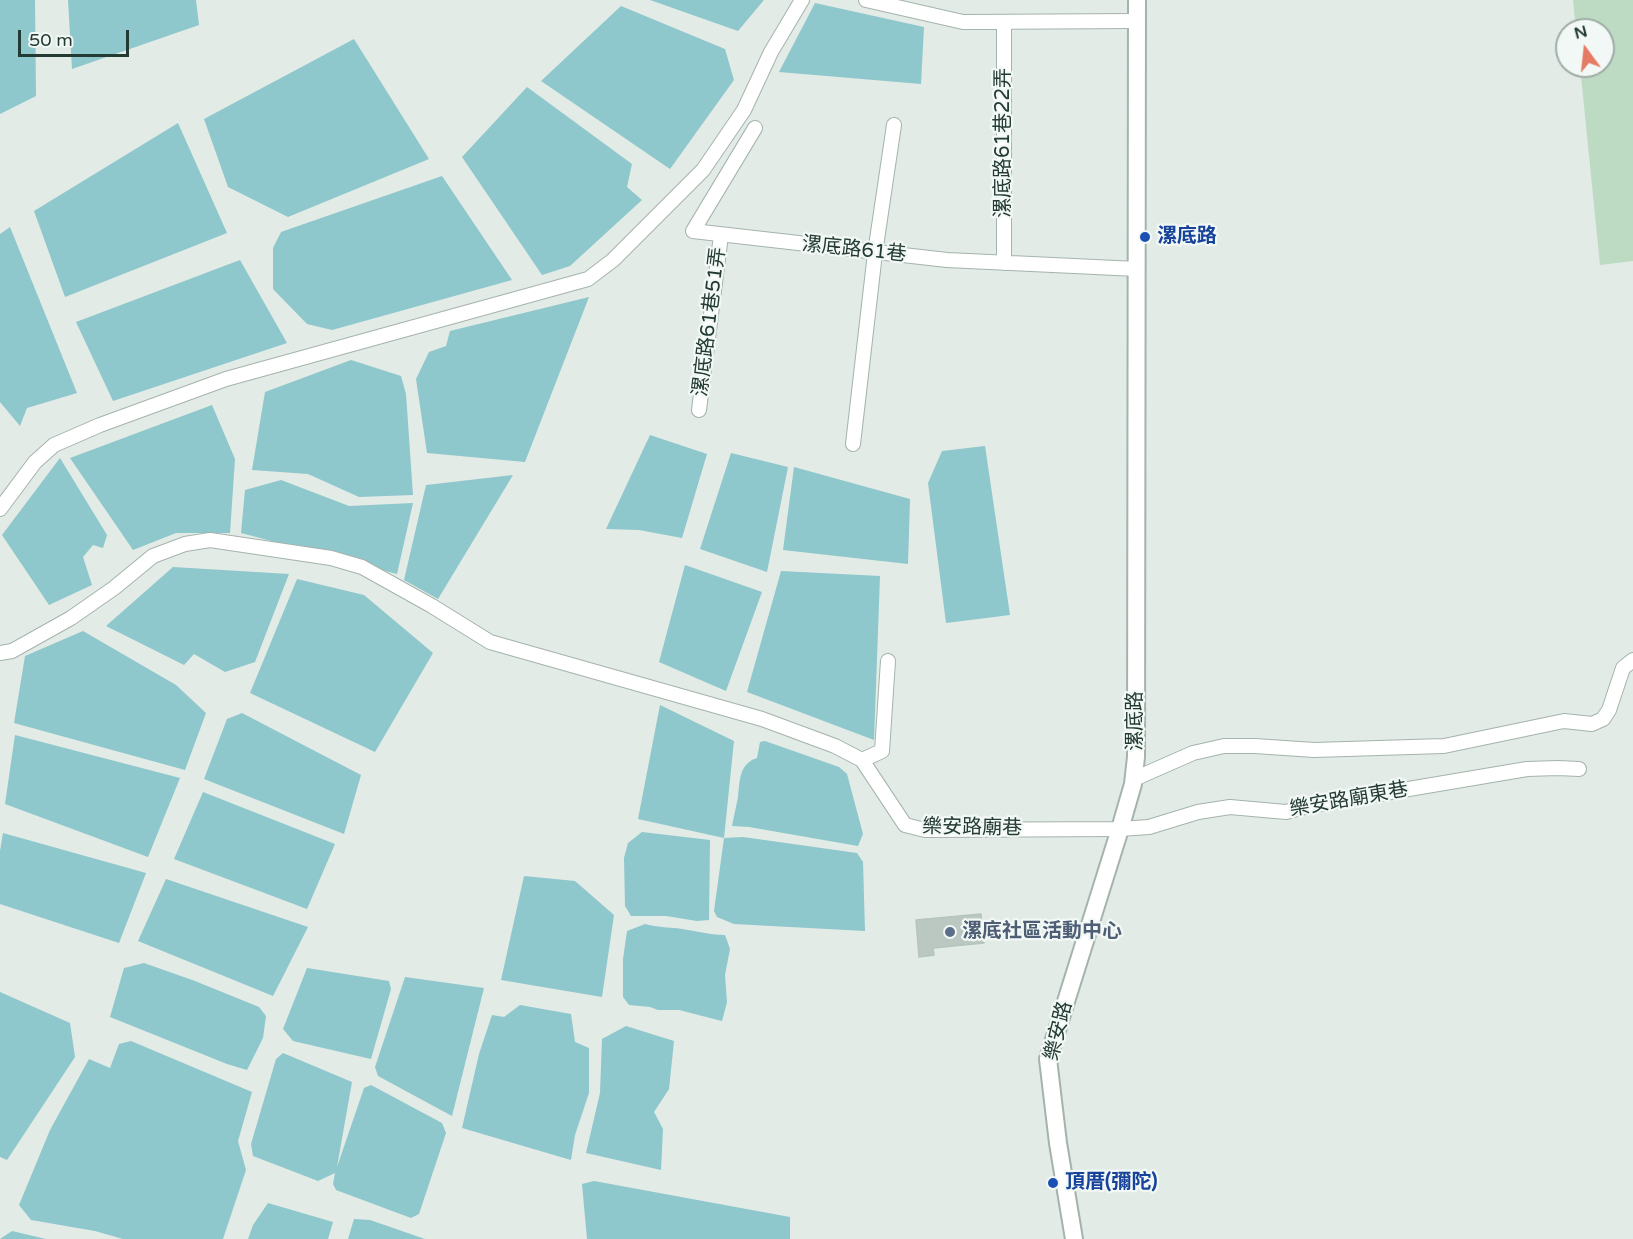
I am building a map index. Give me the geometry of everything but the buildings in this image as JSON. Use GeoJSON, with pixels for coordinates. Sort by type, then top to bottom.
{"type":"FeatureCollection","features":[{"type":"Feature","properties":{"kind":"street"},"geometry":{"type":"LineString","coordinates":[[0,509],[35,462],[54,445],[100,425],[226,379],[588,279],[613,260],[703,170],[744,110],[771,52],[802,0]]}},
{"type":"Feature","properties":{"kind":"street"},"geometry":{"type":"LineString","coordinates":[[866,0],[963,22],[1136,21]]}},
{"type":"Feature","properties":{"kind":"street","name":"漯底路"},"geometry":{"type":"LineString","coordinates":[[1120,829],[1134,779],[1136,757],[1137,0]]}},
{"type":"Feature","properties":{"kind":"street","name":"漯底路61巷22弄"},"geometry":{"type":"LineString","coordinates":[[1004,23],[1004,263]]}},
{"type":"Feature","properties":{"kind":"street"},"geometry":{"type":"LineString","coordinates":[[853,444],[875,253],[894,125]]}},
{"type":"Feature","properties":{"kind":"street","name":"漯底路61巷"},"geometry":{"type":"LineString","coordinates":[[755,128],[693,231],[875,253],[1004,263],[1137,269]]}},
{"type":"Feature","properties":{"kind":"street","name":"漯底路61巷51弄"},"geometry":{"type":"LineString","coordinates":[[699,410],[721,235]]}},
{"type":"Feature","properties":{"kind":"street"},"geometry":{"type":"LineString","coordinates":[[0,653],[12,651],[71,618],[114,588],[153,556],[185,544],[210,540],[331,558],[363,567],[490,642],[762,719],[836,746],[862,760],[882,751],[888,661]]}},
{"type":"Feature","properties":{"kind":"street"},"geometry":{"type":"LineString","coordinates":[[1134,779],[1193,753],[1224,746],[1314,750],[1444,746],[1564,721],[1592,724],[1603,719],[1609,710],[1623,668],[1633,660]]}},
{"type":"Feature","properties":{"kind":"street","name":"樂安路廟巷"},"geometry":{"type":"LineString","coordinates":[[862,760],[905,825],[925,830],[1120,829]]}},
{"type":"Feature","properties":{"kind":"street","name":"樂安路廟東巷"},"geometry":{"type":"LineString","coordinates":[[1120,829],[1149,827],[1198,812],[1230,807],[1286,812],[1308,806],[1527,770],[1579,769]]}},
{"type":"Feature","properties":{"kind":"street","name":"樂安路"},"geometry":{"type":"LineString","coordinates":[[1074,1239],[1048,1059],[1120,829]]}},
{"type":"Feature","properties":{"kind":"green space"},"geometry":{"type":"Polygon","coordinates":[[[1573,0],[1633,0],[1633,261],[1600,265],[1581,78],[1615,78],[1615,18],[1575,18],[1573,0]]]}},
{"type":"Feature","properties":{"kind":"water"},"geometry":{"type":"Polygon","coordinates":[[[0,0],[35,0],[36,96],[0,114],[0,0]]]}},
{"type":"Feature","properties":{"kind":"water"},"geometry":{"type":"Polygon","coordinates":[[[68,0],[196,0],[199,25],[72,69],[68,0]]]}},
{"type":"Feature","properties":{"kind":"water"},"geometry":{"type":"Polygon","coordinates":[[[650,0],[764,0],[738,31],[650,0]]]}},
{"type":"Feature","properties":{"kind":"water"},"geometry":{"type":"Polygon","coordinates":[[[815,3],[924,27],[921,84],[779,72],[815,3]]]}},
{"type":"Feature","properties":{"kind":"water"},"geometry":{"type":"Polygon","coordinates":[[[621,6],[725,49],[734,80],[670,169],[541,81],[621,6]]]}},
{"type":"Feature","properties":{"kind":"water"},"geometry":{"type":"Polygon","coordinates":[[[354,39],[429,159],[288,217],[228,187],[204,119],[354,39]]]}},
{"type":"Feature","properties":{"kind":"water"},"geometry":{"type":"Polygon","coordinates":[[[527,87],[632,164],[627,187],[642,200],[570,266],[542,275],[462,157],[527,87]]]}},
{"type":"Feature","properties":{"kind":"water"},"geometry":{"type":"Polygon","coordinates":[[[178,123],[227,233],[65,297],[34,211],[178,123]]]}},
{"type":"Feature","properties":{"kind":"water"},"geometry":{"type":"Polygon","coordinates":[[[442,176],[512,280],[332,330],[307,324],[273,289],[273,248],[281,232],[442,176]]]}},
{"type":"Feature","properties":{"kind":"water"},"geometry":{"type":"Polygon","coordinates":[[[10,227],[77,393],[27,408],[20,426],[0,402],[0,234],[10,227]]]}},
{"type":"Feature","properties":{"kind":"water"},"geometry":{"type":"Polygon","coordinates":[[[240,260],[287,343],[113,401],[76,322],[240,260]]]}},
{"type":"Feature","properties":{"kind":"water"},"geometry":{"type":"Polygon","coordinates":[[[589,297],[525,462],[427,453],[416,379],[429,352],[446,346],[450,331],[589,297]]]}},
{"type":"Feature","properties":{"kind":"water"},"geometry":{"type":"Polygon","coordinates":[[[351,360],[401,376],[406,394],[413,495],[359,497],[308,474],[252,470],[265,392],[351,360]]]}},
{"type":"Feature","properties":{"kind":"water"},"geometry":{"type":"Polygon","coordinates":[[[212,405],[235,459],[230,533],[176,533],[133,550],[70,458],[212,405]]]}},
{"type":"Feature","properties":{"kind":"water"},"geometry":{"type":"Polygon","coordinates":[[[650,435],[707,454],[682,538],[639,530],[606,529],[650,435]]]}},
{"type":"Feature","properties":{"kind":"water"},"geometry":{"type":"Polygon","coordinates":[[[985,446],[1010,615],[946,623],[928,483],[942,451],[985,446]]]}},
{"type":"Feature","properties":{"kind":"water"},"geometry":{"type":"Polygon","coordinates":[[[731,453],[788,467],[767,572],[700,549],[731,453]]]}},
{"type":"Feature","properties":{"kind":"water"},"geometry":{"type":"Polygon","coordinates":[[[60,458],[107,535],[103,548],[93,545],[83,557],[92,585],[49,605],[2,535],[60,458]]]}},
{"type":"Feature","properties":{"kind":"water"},"geometry":{"type":"Polygon","coordinates":[[[794,467],[910,499],[908,564],[783,550],[794,467]]]}},
{"type":"Feature","properties":{"kind":"water"},"geometry":{"type":"Polygon","coordinates":[[[513,475],[438,599],[404,580],[426,485],[513,475]]]}},
{"type":"Feature","properties":{"kind":"water"},"geometry":{"type":"Polygon","coordinates":[[[281,480],[349,506],[413,503],[397,574],[241,533],[245,490],[281,480]]]}},
{"type":"Feature","properties":{"kind":"water"},"geometry":{"type":"Polygon","coordinates":[[[685,565],[762,592],[726,691],[659,662],[685,565]]]}},
{"type":"Feature","properties":{"kind":"water"},"geometry":{"type":"Polygon","coordinates":[[[173,567],[289,574],[255,662],[225,672],[194,654],[184,665],[106,626],[173,567]]]}},
{"type":"Feature","properties":{"kind":"water"},"geometry":{"type":"Polygon","coordinates":[[[781,571],[880,576],[874,740],[747,692],[781,571]]]}},
{"type":"Feature","properties":{"kind":"water"},"geometry":{"type":"Polygon","coordinates":[[[297,579],[364,595],[433,653],[375,752],[250,693],[297,579]]]}},
{"type":"Feature","properties":{"kind":"water"},"geometry":{"type":"Polygon","coordinates":[[[83,631],[176,685],[206,713],[185,770],[14,723],[25,656],[83,631]]]}},
{"type":"Feature","properties":{"kind":"water"},"geometry":{"type":"Polygon","coordinates":[[[660,705],[734,741],[724,838],[638,819],[660,705]]]}},
{"type":"Feature","properties":{"kind":"water"},"geometry":{"type":"Polygon","coordinates":[[[242,713],[361,775],[344,834],[204,779],[227,719],[242,713]]]}},
{"type":"Feature","properties":{"kind":"water"},"geometry":{"type":"Polygon","coordinates":[[[15,735],[180,778],[148,857],[5,804],[15,735]]]}},
{"type":"Feature","properties":{"kind":"water"},"geometry":{"type":"Polygon","coordinates":[[[765,741],[839,767],[847,774],[863,834],[858,846],[732,826],[741,774],[746,765],[757,758],[760,742],[765,741]]]}},
{"type":"Feature","properties":{"kind":"water"},"geometry":{"type":"Polygon","coordinates":[[[203,792],[335,844],[307,909],[174,859],[203,792]]]}},
{"type":"Feature","properties":{"kind":"water"},"geometry":{"type":"Polygon","coordinates":[[[642,832],[710,840],[709,920],[631,916],[625,906],[624,858],[628,843],[642,832]]]}},
{"type":"Feature","properties":{"kind":"water"},"geometry":{"type":"Polygon","coordinates":[[[3,833],[146,873],[119,943],[0,904],[0,851],[3,833]]]}},
{"type":"Feature","properties":{"kind":"water"},"geometry":{"type":"Polygon","coordinates":[[[743,837],[857,853],[863,862],[865,931],[734,924],[717,917],[714,911],[724,838],[743,837]]]}},
{"type":"Feature","properties":{"kind":"water"},"geometry":{"type":"Polygon","coordinates":[[[524,876],[575,881],[614,915],[602,997],[501,980],[524,876]]]}},
{"type":"Feature","properties":{"kind":"water"},"geometry":{"type":"Polygon","coordinates":[[[166,879],[308,927],[273,996],[138,941],[166,879]]]}},
{"type":"Feature","properties":{"kind":"water"},"geometry":{"type":"Polygon","coordinates":[[[645,924],[725,935],[730,949],[725,975],[727,1002],[722,1021],[679,1010],[658,1010],[629,1005],[623,997],[623,959],[627,931],[645,924]]]}},
{"type":"Feature","properties":{"kind":"water"},"geometry":{"type":"Polygon","coordinates":[[[144,963],[259,1007],[266,1016],[263,1038],[247,1070],[110,1017],[124,968],[144,963]]]}},
{"type":"Feature","properties":{"kind":"water"},"geometry":{"type":"Polygon","coordinates":[[[307,968],[389,981],[391,989],[371,1059],[293,1041],[283,1029],[307,968]]]}},
{"type":"Feature","properties":{"kind":"water"},"geometry":{"type":"Polygon","coordinates":[[[405,977],[484,988],[452,1116],[378,1076],[375,1067],[405,977]]]}},
{"type":"Feature","properties":{"kind":"water"},"geometry":{"type":"Polygon","coordinates":[[[0,992],[70,1023],[75,1057],[7,1160],[0,1157],[0,992]]]}},
{"type":"Feature","properties":{"kind":"water"},"geometry":{"type":"Polygon","coordinates":[[[520,1005],[571,1014],[575,1042],[589,1048],[589,1093],[575,1135],[571,1160],[462,1128],[479,1054],[492,1015],[504,1017],[520,1005]]]}},
{"type":"Feature","properties":{"kind":"water"},"geometry":{"type":"Polygon","coordinates":[[[626,1026],[674,1041],[669,1089],[654,1112],[663,1129],[661,1170],[586,1153],[600,1093],[602,1039],[626,1026]]]}},
{"type":"Feature","properties":{"kind":"water"},"geometry":{"type":"Polygon","coordinates":[[[131,1041],[252,1092],[238,1141],[246,1170],[223,1239],[123,1239],[95,1231],[31,1220],[19,1205],[50,1130],[89,1059],[110,1068],[119,1044],[131,1041]]]}},
{"type":"Feature","properties":{"kind":"water"},"geometry":{"type":"Polygon","coordinates":[[[283,1053],[352,1082],[337,1167],[364,1088],[371,1085],[442,1123],[446,1133],[419,1214],[411,1218],[336,1190],[333,1184],[335,1173],[318,1181],[253,1156],[251,1144],[276,1059],[283,1053]]]}},
{"type":"Feature","properties":{"kind":"water"},"geometry":{"type":"Polygon","coordinates":[[[594,1181],[790,1217],[790,1239],[587,1239],[582,1184],[594,1181]]]}},
{"type":"Feature","properties":{"kind":"water"},"geometry":{"type":"Polygon","coordinates":[[[268,1203],[333,1222],[328,1239],[248,1239],[253,1225],[268,1203]]]}},
{"type":"Feature","properties":{"kind":"water"},"geometry":{"type":"Polygon","coordinates":[[[354,1219],[370,1220],[425,1239],[348,1239],[354,1219]]]}},
{"type":"Feature","properties":{"kind":"water"},"geometry":{"type":"Polygon","coordinates":[[[12,1231],[46,1239],[0,1239],[12,1231]]]}},
{"type":"Feature","properties":{"kind":"place","name":"漯底路"},"geometry":{"type":"Point","coordinates":[1145,237]}},
{"type":"Feature","properties":{"kind":"place","name":"漯底社區活動中心"},"geometry":{"type":"Point","coordinates":[950,932]}},
{"type":"Feature","properties":{"kind":"place","name":"頂厝(彌陀)"},"geometry":{"type":"Point","coordinates":[1053,1183]}}]}
